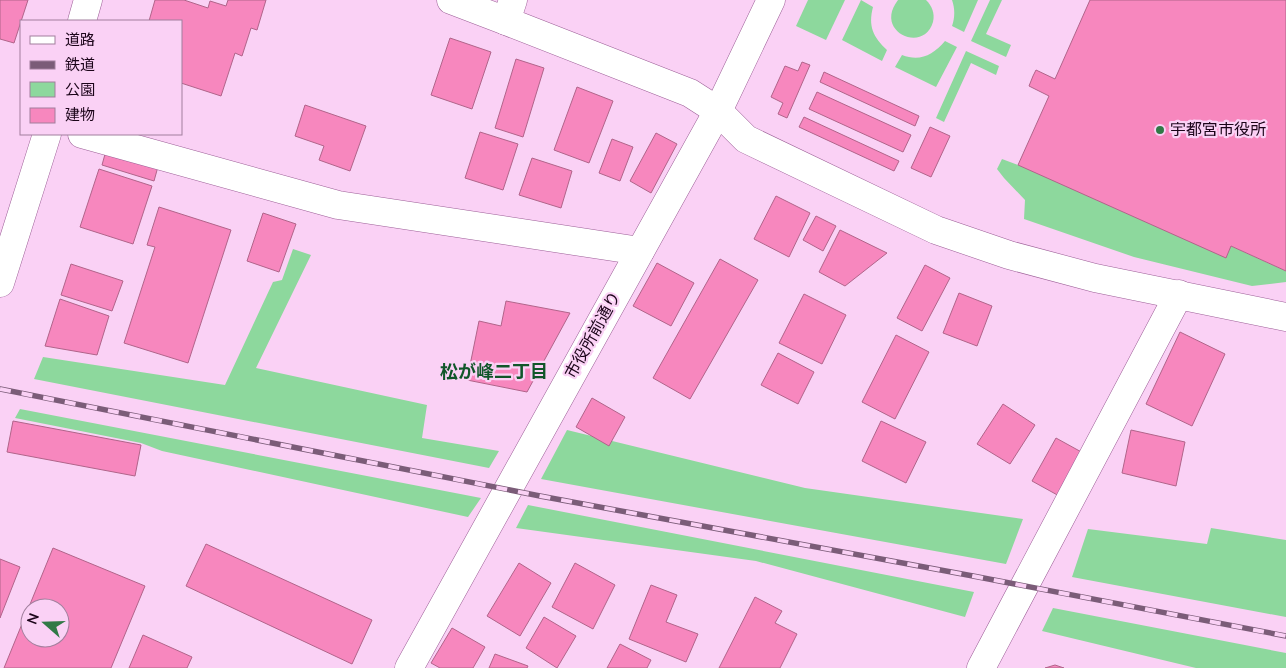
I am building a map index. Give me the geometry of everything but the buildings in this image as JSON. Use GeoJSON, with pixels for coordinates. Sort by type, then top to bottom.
{"type":"FeatureCollection","features":[{"type":"Feature","properties":{"kind":"street"},"geometry":{"type":"LineString","coordinates":[[82,20],[88,0]]}},
{"type":"Feature","properties":{"kind":"street"},"geometry":{"type":"LineString","coordinates":[[451,0],[510,10],[690,93],[718,111],[746,139],[936,230],[1009,256],[1095,278],[1286,317]]}},
{"type":"Feature","properties":{"kind":"street","name":"市役所前通り"},"geometry":{"type":"LineString","coordinates":[[409,668],[718,111],[771,0]]}},
{"type":"Feature","properties":{"kind":"street"},"geometry":{"type":"LineString","coordinates":[[0,283],[46,135]]}},
{"type":"Feature","properties":{"kind":"street"},"geometry":{"type":"LineString","coordinates":[[86,135],[338,205],[640,251]]}},
{"type":"Feature","properties":{"kind":"street"},"geometry":{"type":"LineString","coordinates":[[981,668],[1179,294]]}},
{"type":"Feature","properties":{"kind":"green space"},"geometry":{"type":"Polygon","coordinates":[[[808,0],[845,0],[826,40],[796,26],[808,0]]]}},
{"type":"Feature","properties":{"kind":"green space"},"geometry":{"type":"Polygon","coordinates":[[[861,0],[873,7],[871,20],[873,31],[887,50],[882,61],[842,40],[861,0]]]}},
{"type":"Feature","properties":{"kind":"green space"},"geometry":{"type":"Polygon","coordinates":[[[898,0],[926,0],[934,16],[928,32],[920,37],[911,38],[903,35],[896,29],[892,21],[892,11],[898,0]]]}},
{"type":"Feature","properties":{"kind":"green space"},"geometry":{"type":"Polygon","coordinates":[[[952,0],[978,0],[964,32],[952,26],[954,7],[952,0]]]}},
{"type":"Feature","properties":{"kind":"green space"},"geometry":{"type":"Polygon","coordinates":[[[990,0],[1002,0],[986,34],[1011,45],[1006,57],[971,41],[990,0]]]}},
{"type":"Feature","properties":{"kind":"green space"},"geometry":{"type":"Polygon","coordinates":[[[945,41],[957,47],[936,87],[895,67],[902,55],[915,58],[926,56],[945,41]]]}},
{"type":"Feature","properties":{"kind":"green space"},"geometry":{"type":"Polygon","coordinates":[[[966,51],[999,66],[996,75],[971,63],[944,122],[936,118],[966,51]]]}},
{"type":"Feature","properties":{"kind":"green space"},"geometry":{"type":"Polygon","coordinates":[[[1002,159],[1231,246],[1286,271],[1286,282],[1252,286],[1134,257],[1024,219],[1025,200],[997,169],[1002,159]]]}},
{"type":"Feature","properties":{"kind":"green space"},"geometry":{"type":"Polygon","coordinates":[[[293,249],[311,255],[256,368],[427,405],[422,438],[499,451],[489,468],[34,379],[43,357],[225,385],[273,282],[282,280],[293,249]]]}},
{"type":"Feature","properties":{"kind":"green space"},"geometry":{"type":"Polygon","coordinates":[[[20,409],[481,498],[468,517],[162,451],[141,443],[15,418],[20,409]]]}},
{"type":"Feature","properties":{"kind":"green space"},"geometry":{"type":"Polygon","coordinates":[[[567,430],[805,488],[1023,519],[1006,564],[541,479],[567,430]]]}},
{"type":"Feature","properties":{"kind":"green space"},"geometry":{"type":"Polygon","coordinates":[[[528,505],[974,592],[965,617],[756,561],[516,528],[528,505]]]}},
{"type":"Feature","properties":{"kind":"green space"},"geometry":{"type":"Polygon","coordinates":[[[1211,528],[1286,540],[1286,617],[1072,577],[1088,529],[1207,544],[1211,528]]]}},
{"type":"Feature","properties":{"kind":"green space"},"geometry":{"type":"Polygon","coordinates":[[[1053,608],[1286,653],[1286,668],[1196,668],[1042,631],[1053,608]]]}},
{"type":"Feature","properties":{"kind":"railway"},"geometry":{"type":"LineString","coordinates":[[0,389],[540,496],[1286,636]]}},
{"type":"Feature","properties":{"kind":"place","name":"宇都宮市役所"},"geometry":{"type":"Point","coordinates":[1160,130]}},
{"type":"Feature","properties":{"kind":"district","name":"松が峰二丁目"},"geometry":{"type":"Point","coordinates":[494,372]}}]}
